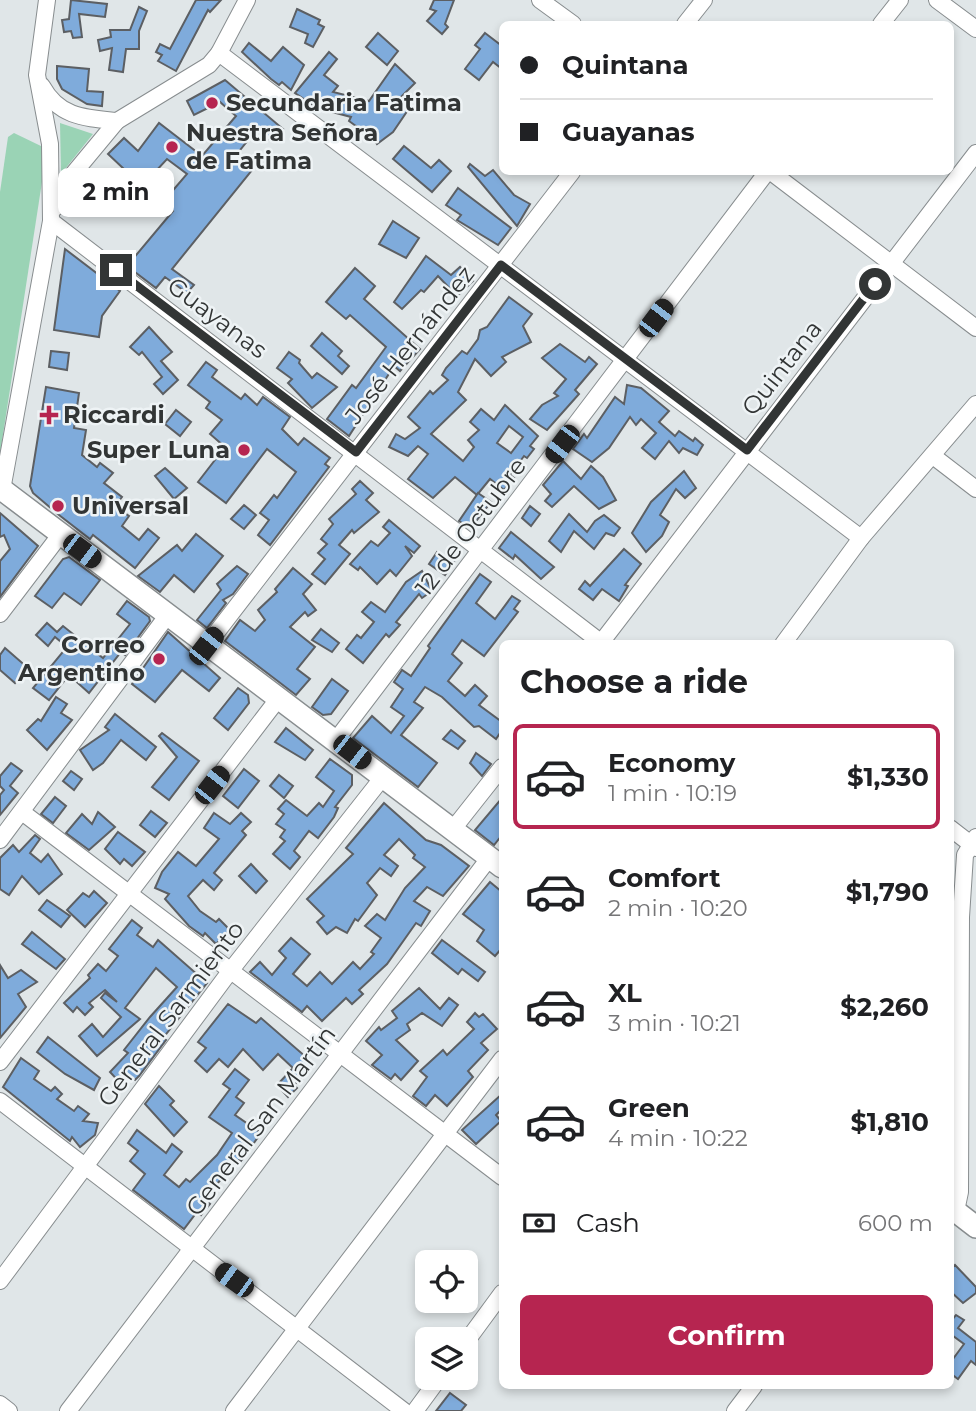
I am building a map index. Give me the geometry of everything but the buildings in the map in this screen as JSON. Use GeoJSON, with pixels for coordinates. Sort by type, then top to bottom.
{"type":"FeatureCollection","features":[{"type":"Feature","properties":{"kind":"main road"},"geometry":{"type":"LineString","coordinates":[[1,489],[496,862]]}},
{"type":"Feature","properties":{"kind":"main road"},"geometry":{"type":"LineString","coordinates":[[954,1210],[976,1227]]}},
{"type":"Feature","properties":{"kind":"street"},"geometry":{"type":"LineString","coordinates":[[1,489],[51,220],[50,144],[37,75],[47,0]]}},
{"type":"Feature","properties":{"kind":"street"},"geometry":{"type":"LineString","coordinates":[[51,220],[68,180],[117,121],[199,73],[219,53],[247,0]]}},
{"type":"Feature","properties":{"kind":"street"},"geometry":{"type":"LineString","coordinates":[[540,0],[569,21]]}},
{"type":"Feature","properties":{"kind":"street"},"geometry":{"type":"LineString","coordinates":[[687,21],[704,0]]}},
{"type":"Feature","properties":{"kind":"street"},"geometry":{"type":"LineString","coordinates":[[883,21],[900,0]]}},
{"type":"Feature","properties":{"kind":"street"},"geometry":{"type":"LineString","coordinates":[[937,0],[976,29]]}},
{"type":"Feature","properties":{"kind":"street"},"geometry":{"type":"LineString","coordinates":[[219,53],[861,538]]}},
{"type":"Feature","properties":{"kind":"street"},"geometry":{"type":"LineString","coordinates":[[37,75],[50,100],[67,114],[117,121]]}},
{"type":"Feature","properties":{"kind":"street","name":"Quintana"},"geometry":{"type":"LineString","coordinates":[[604,640],[976,153]]}},
{"type":"Feature","properties":{"kind":"street","name":"José Hernández"},"geometry":{"type":"LineString","coordinates":[[206,646],[570,175]]}},
{"type":"Feature","properties":{"kind":"street","name":"12 de Octubre"},"geometry":{"type":"LineString","coordinates":[[336,740],[767,175]]}},
{"type":"Feature","properties":{"kind":"street"},"geometry":{"type":"LineString","coordinates":[[773,175],[976,328]]}},
{"type":"Feature","properties":{"kind":"street","name":"Guayanas"},"geometry":{"type":"LineString","coordinates":[[51,220],[356,452],[596,640]]}},
{"type":"Feature","properties":{"kind":"street"},"geometry":{"type":"LineString","coordinates":[[786,640],[861,538],[976,404]]}},
{"type":"Feature","properties":{"kind":"street"},"geometry":{"type":"LineString","coordinates":[[933,456],[976,489]]}},
{"type":"Feature","properties":{"kind":"street"},"geometry":{"type":"LineString","coordinates":[[0,614],[61,535]]}},
{"type":"Feature","properties":{"kind":"street"},"geometry":{"type":"LineString","coordinates":[[0,840],[167,616]]}},
{"type":"Feature","properties":{"kind":"street"},"geometry":{"type":"LineString","coordinates":[[0,1062],[278,699]]}},
{"type":"Feature","properties":{"kind":"street"},"geometry":{"type":"LineString","coordinates":[[453,829],[499,771]]}},
{"type":"Feature","properties":{"kind":"street","name":"General Sarmiento"},"geometry":{"type":"LineString","coordinates":[[0,1281],[231,970],[383,777]]}},
{"type":"Feature","properties":{"kind":"street"},"geometry":{"type":"LineString","coordinates":[[22,812],[499,1175]]}},
{"type":"Feature","properties":{"kind":"street"},"geometry":{"type":"LineString","coordinates":[[954,830],[974,843],[965,855],[962,917],[969,1036],[960,1192],[954,1207]]}},
{"type":"Feature","properties":{"kind":"street","name":"General San Martín"},"geometry":{"type":"LineString","coordinates":[[68,1411],[341,1055],[496,862]]}},
{"type":"Feature","properties":{"kind":"street"},"geometry":{"type":"LineString","coordinates":[[234,1411],[499,1063]]}},
{"type":"Feature","properties":{"kind":"street"},"geometry":{"type":"LineString","coordinates":[[0,1101],[298,1327],[404,1411]]}},
{"type":"Feature","properties":{"kind":"street"},"geometry":{"type":"LineString","coordinates":[[477,1327],[499,1297]]}},
{"type":"Feature","properties":{"kind":"street"},"geometry":{"type":"LineString","coordinates":[[735,1411],[752,1389]]}},
{"type":"Feature","properties":{"kind":"street"},"geometry":{"type":"LineString","coordinates":[[415,1411],[430,1390]]}},
{"type":"Feature","properties":{"kind":"street"},"geometry":{"type":"LineString","coordinates":[[0,1404],[9,1411]]}},
{"type":"Feature","properties":{"kind":"green space"},"geometry":{"type":"Polygon","coordinates":[[[60,123],[93,134],[61,174],[60,123]]]}},
{"type":"Feature","properties":{"kind":"green space"},"geometry":{"type":"Polygon","coordinates":[[[14,133],[43,147],[44,169],[0,454],[0,192],[8,137],[14,133]]]}},
{"type":"Feature","properties":{"kind":"place","name":"Secundaria Fatima"},"geometry":{"type":"Point","coordinates":[212,103]}},
{"type":"Feature","properties":{"kind":"place","name":"Nuestra Señora de Fatima"},"geometry":{"type":"Point","coordinates":[172,147]}},
{"type":"Feature","properties":{"kind":"place","name":"Riccardi"},"geometry":{"type":"Point","coordinates":[49,415]}},
{"type":"Feature","properties":{"kind":"place","name":"Super Luna"},"geometry":{"type":"Point","coordinates":[244,450]}},
{"type":"Feature","properties":{"kind":"place","name":"Universal"},"geometry":{"type":"Point","coordinates":[58,506]}},
{"type":"Feature","properties":{"kind":"place","name":"Correo Argentino"},"geometry":{"type":"Point","coordinates":[159,659]}},
{"type":"Feature","properties":{"kind":"route"},"geometry":{"type":"LineString","coordinates":[[116,270],[356,452],[501,265],[747,450],[875,284]]}}]}
